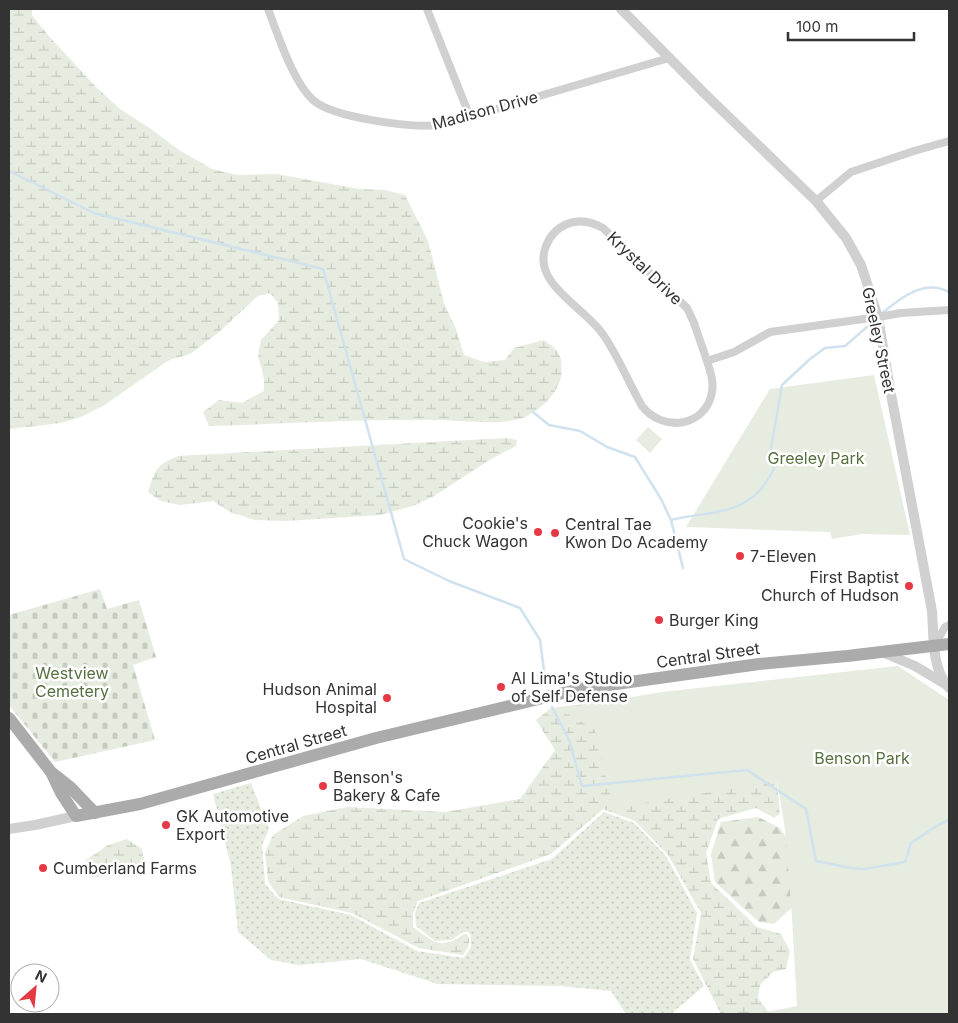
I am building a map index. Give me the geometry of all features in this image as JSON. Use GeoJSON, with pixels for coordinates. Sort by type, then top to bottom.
{"type":"FeatureCollection","features":[{"type":"Feature","properties":{"kind":"main road","name":"Central Street"},"geometry":{"type":"LineString","coordinates":[[76,816],[140,804],[376,738],[580,689],[759,664],[949,644]]}},
{"type":"Feature","properties":{"kind":"main road"},"geometry":{"type":"LineString","coordinates":[[9,718],[51,772],[70,787],[95,813]]}},
{"type":"Feature","properties":{"kind":"main road"},"geometry":{"type":"LineString","coordinates":[[51,772],[58,788],[76,816]]}},
{"type":"Feature","properties":{"kind":"street","name":"Madison Drive"},"geometry":{"type":"LineString","coordinates":[[268,9],[289,62],[308,96],[324,107],[409,126],[439,125],[470,117],[669,58]]}},
{"type":"Feature","properties":{"kind":"street"},"geometry":{"type":"LineString","coordinates":[[426,9],[470,117]]}},
{"type":"Feature","properties":{"kind":"street","name":"Greeley Street"},"geometry":{"type":"LineString","coordinates":[[621,9],[816,202],[852,248],[865,274],[878,317],[932,611],[938,671],[949,687]]}},
{"type":"Feature","properties":{"kind":"street"},"geometry":{"type":"LineString","coordinates":[[816,202],[851,172],[914,151],[949,142]]}},
{"type":"Feature","properties":{"kind":"street","name":"Krystal Drive"},"geometry":{"type":"LineString","coordinates":[[576,222],[587,222],[603,228],[687,308],[693,319],[707,361],[712,376],[713,388],[710,398],[701,413],[692,419],[676,423],[665,422],[650,414],[639,401],[603,334],[548,278],[544,267],[544,256],[546,245],[552,235],[565,225],[576,222]]}},
{"type":"Feature","properties":{"kind":"street"},"geometry":{"type":"LineString","coordinates":[[707,361],[734,352],[770,332],[901,313],[949,310]]}},
{"type":"Feature","properties":{"kind":"street"},"geometry":{"type":"LineString","coordinates":[[934,646],[945,627],[949,625]]}},
{"type":"Feature","properties":{"kind":"street"},"geometry":{"type":"LineString","coordinates":[[881,652],[915,666],[949,687]]}},
{"type":"Feature","properties":{"kind":"street","name":"Central Street"},"geometry":{"type":"LineString","coordinates":[[9,829],[76,816]]}},
{"type":"Feature","properties":{"kind":"green space"},"geometry":{"type":"Polygon","coordinates":[[[9,9],[32,9],[32,15],[47,34],[96,87],[120,109],[179,150],[212,169],[238,175],[277,174],[359,189],[385,190],[405,195],[428,241],[444,303],[456,329],[464,355],[484,362],[505,360],[514,348],[544,340],[560,356],[562,364],[561,377],[553,395],[527,416],[507,421],[380,420],[209,426],[203,412],[219,400],[242,403],[264,391],[264,379],[258,355],[261,340],[279,320],[278,303],[270,293],[258,296],[218,333],[190,354],[169,360],[103,406],[81,417],[61,423],[9,429],[9,9]]]}},
{"type":"Feature","properties":{"kind":"green space","name":"Greeley Park"},"geometry":{"type":"Polygon","coordinates":[[[874,375],[910,535],[862,534],[832,539],[830,532],[686,527],[770,389],[874,375]]]}},
{"type":"Feature","properties":{"kind":"green space"},"geometry":{"type":"Polygon","coordinates":[[[648,427],[662,439],[650,453],[636,440],[648,427]]]}},
{"type":"Feature","properties":{"kind":"green space"},"geometry":{"type":"Polygon","coordinates":[[[506,438],[517,440],[516,446],[491,459],[434,496],[413,506],[380,515],[286,521],[255,520],[230,512],[213,501],[180,505],[161,501],[148,492],[157,469],[165,462],[178,456],[506,438]]]}},
{"type":"Feature","properties":{"kind":"green space","name":"Westview Cemetery"},"geometry":{"type":"Polygon","coordinates":[[[100,589],[107,609],[139,600],[156,657],[133,665],[155,740],[55,762],[9,705],[9,615],[100,589]]]}},
{"type":"Feature","properties":{"kind":"green space","name":"Benson Park"},"geometry":{"type":"Polygon","coordinates":[[[898,666],[949,700],[949,1014],[756,1014],[797,1006],[785,829],[777,781],[613,808],[595,730],[559,709],[662,692],[898,666]]]}},
{"type":"Feature","properties":{"kind":"green space"},"geometry":{"type":"Polygon","coordinates":[[[700,689],[776,772],[780,814],[774,818],[756,808],[718,819],[706,853],[711,883],[757,927],[781,934],[790,951],[786,969],[773,972],[760,985],[758,998],[770,1014],[721,1014],[693,959],[701,913],[668,855],[635,821],[603,809],[551,854],[418,901],[413,913],[413,927],[432,940],[443,943],[467,934],[469,942],[463,955],[419,948],[352,913],[279,897],[268,881],[265,853],[273,835],[303,816],[347,807],[445,812],[520,799],[555,750],[536,720],[551,708],[700,689]]]}},
{"type":"Feature","properties":{"kind":"green space"},"geometry":{"type":"Polygon","coordinates":[[[251,783],[269,829],[262,845],[265,884],[278,899],[351,915],[417,951],[464,958],[471,947],[471,936],[468,932],[463,932],[451,940],[435,941],[416,926],[415,913],[419,903],[552,859],[604,812],[634,823],[666,856],[697,913],[690,960],[704,986],[671,1014],[626,1014],[611,991],[561,986],[438,984],[361,959],[299,965],[271,960],[238,932],[231,866],[213,794],[251,783]]]}},
{"type":"Feature","properties":{"kind":"green space"},"geometry":{"type":"Polygon","coordinates":[[[758,817],[780,828],[787,839],[797,903],[774,924],[759,922],[715,882],[711,854],[721,822],[758,817]]]}},
{"type":"Feature","properties":{"kind":"green space"},"geometry":{"type":"Polygon","coordinates":[[[127,839],[142,849],[146,871],[133,877],[109,869],[102,877],[89,877],[86,860],[108,845],[127,839]]]}},
{"type":"Feature","properties":{"kind":"waterway"},"geometry":{"type":"LineString","coordinates":[[9,171],[94,213],[323,269],[404,559],[449,581],[520,608],[540,640],[546,686]]}},
{"type":"Feature","properties":{"kind":"waterway"},"geometry":{"type":"LineString","coordinates":[[881,314],[896,302],[921,289],[930,287],[940,288],[949,292]]}},
{"type":"Feature","properties":{"kind":"waterway"},"geometry":{"type":"LineString","coordinates":[[671,520],[719,512],[730,509],[752,498],[761,489],[774,469],[771,449],[782,385],[825,348],[845,346],[875,320]]}},
{"type":"Feature","properties":{"kind":"waterway"},"geometry":{"type":"LineString","coordinates":[[533,412],[549,425],[580,431],[607,447],[635,457],[661,499],[671,520],[683,568]]}},
{"type":"Feature","properties":{"kind":"waterway"},"geometry":{"type":"LineString","coordinates":[[552,707],[569,740],[582,786],[747,770],[806,809],[816,861],[864,869],[905,862],[911,843],[949,820]]}},
{"type":"Feature","properties":{"kind":"place","name":"Cookie's Chuck Wagon"},"geometry":{"type":"Point","coordinates":[538,532]}},
{"type":"Feature","properties":{"kind":"place","name":"Central Tae Kwon Do Academy"},"geometry":{"type":"Point","coordinates":[555,533]}},
{"type":"Feature","properties":{"kind":"place","name":"7-Eleven"},"geometry":{"type":"Point","coordinates":[740,556]}},
{"type":"Feature","properties":{"kind":"place","name":"First Baptist Church of Hudson"},"geometry":{"type":"Point","coordinates":[909,586]}},
{"type":"Feature","properties":{"kind":"place","name":"Burger King"},"geometry":{"type":"Point","coordinates":[659,620]}},
{"type":"Feature","properties":{"kind":"place","name":"Al Lima's Studio of Self Defense"},"geometry":{"type":"Point","coordinates":[501,687]}},
{"type":"Feature","properties":{"kind":"place","name":"Hudson Animal Hospital"},"geometry":{"type":"Point","coordinates":[387,698]}},
{"type":"Feature","properties":{"kind":"place","name":"Benson's Bakery & Cafe"},"geometry":{"type":"Point","coordinates":[323,786]}},
{"type":"Feature","properties":{"kind":"place","name":"GK Automotive Export"},"geometry":{"type":"Point","coordinates":[166,825]}},
{"type":"Feature","properties":{"kind":"place","name":"Cumberland Farms"},"geometry":{"type":"Point","coordinates":[43,868]}}]}
